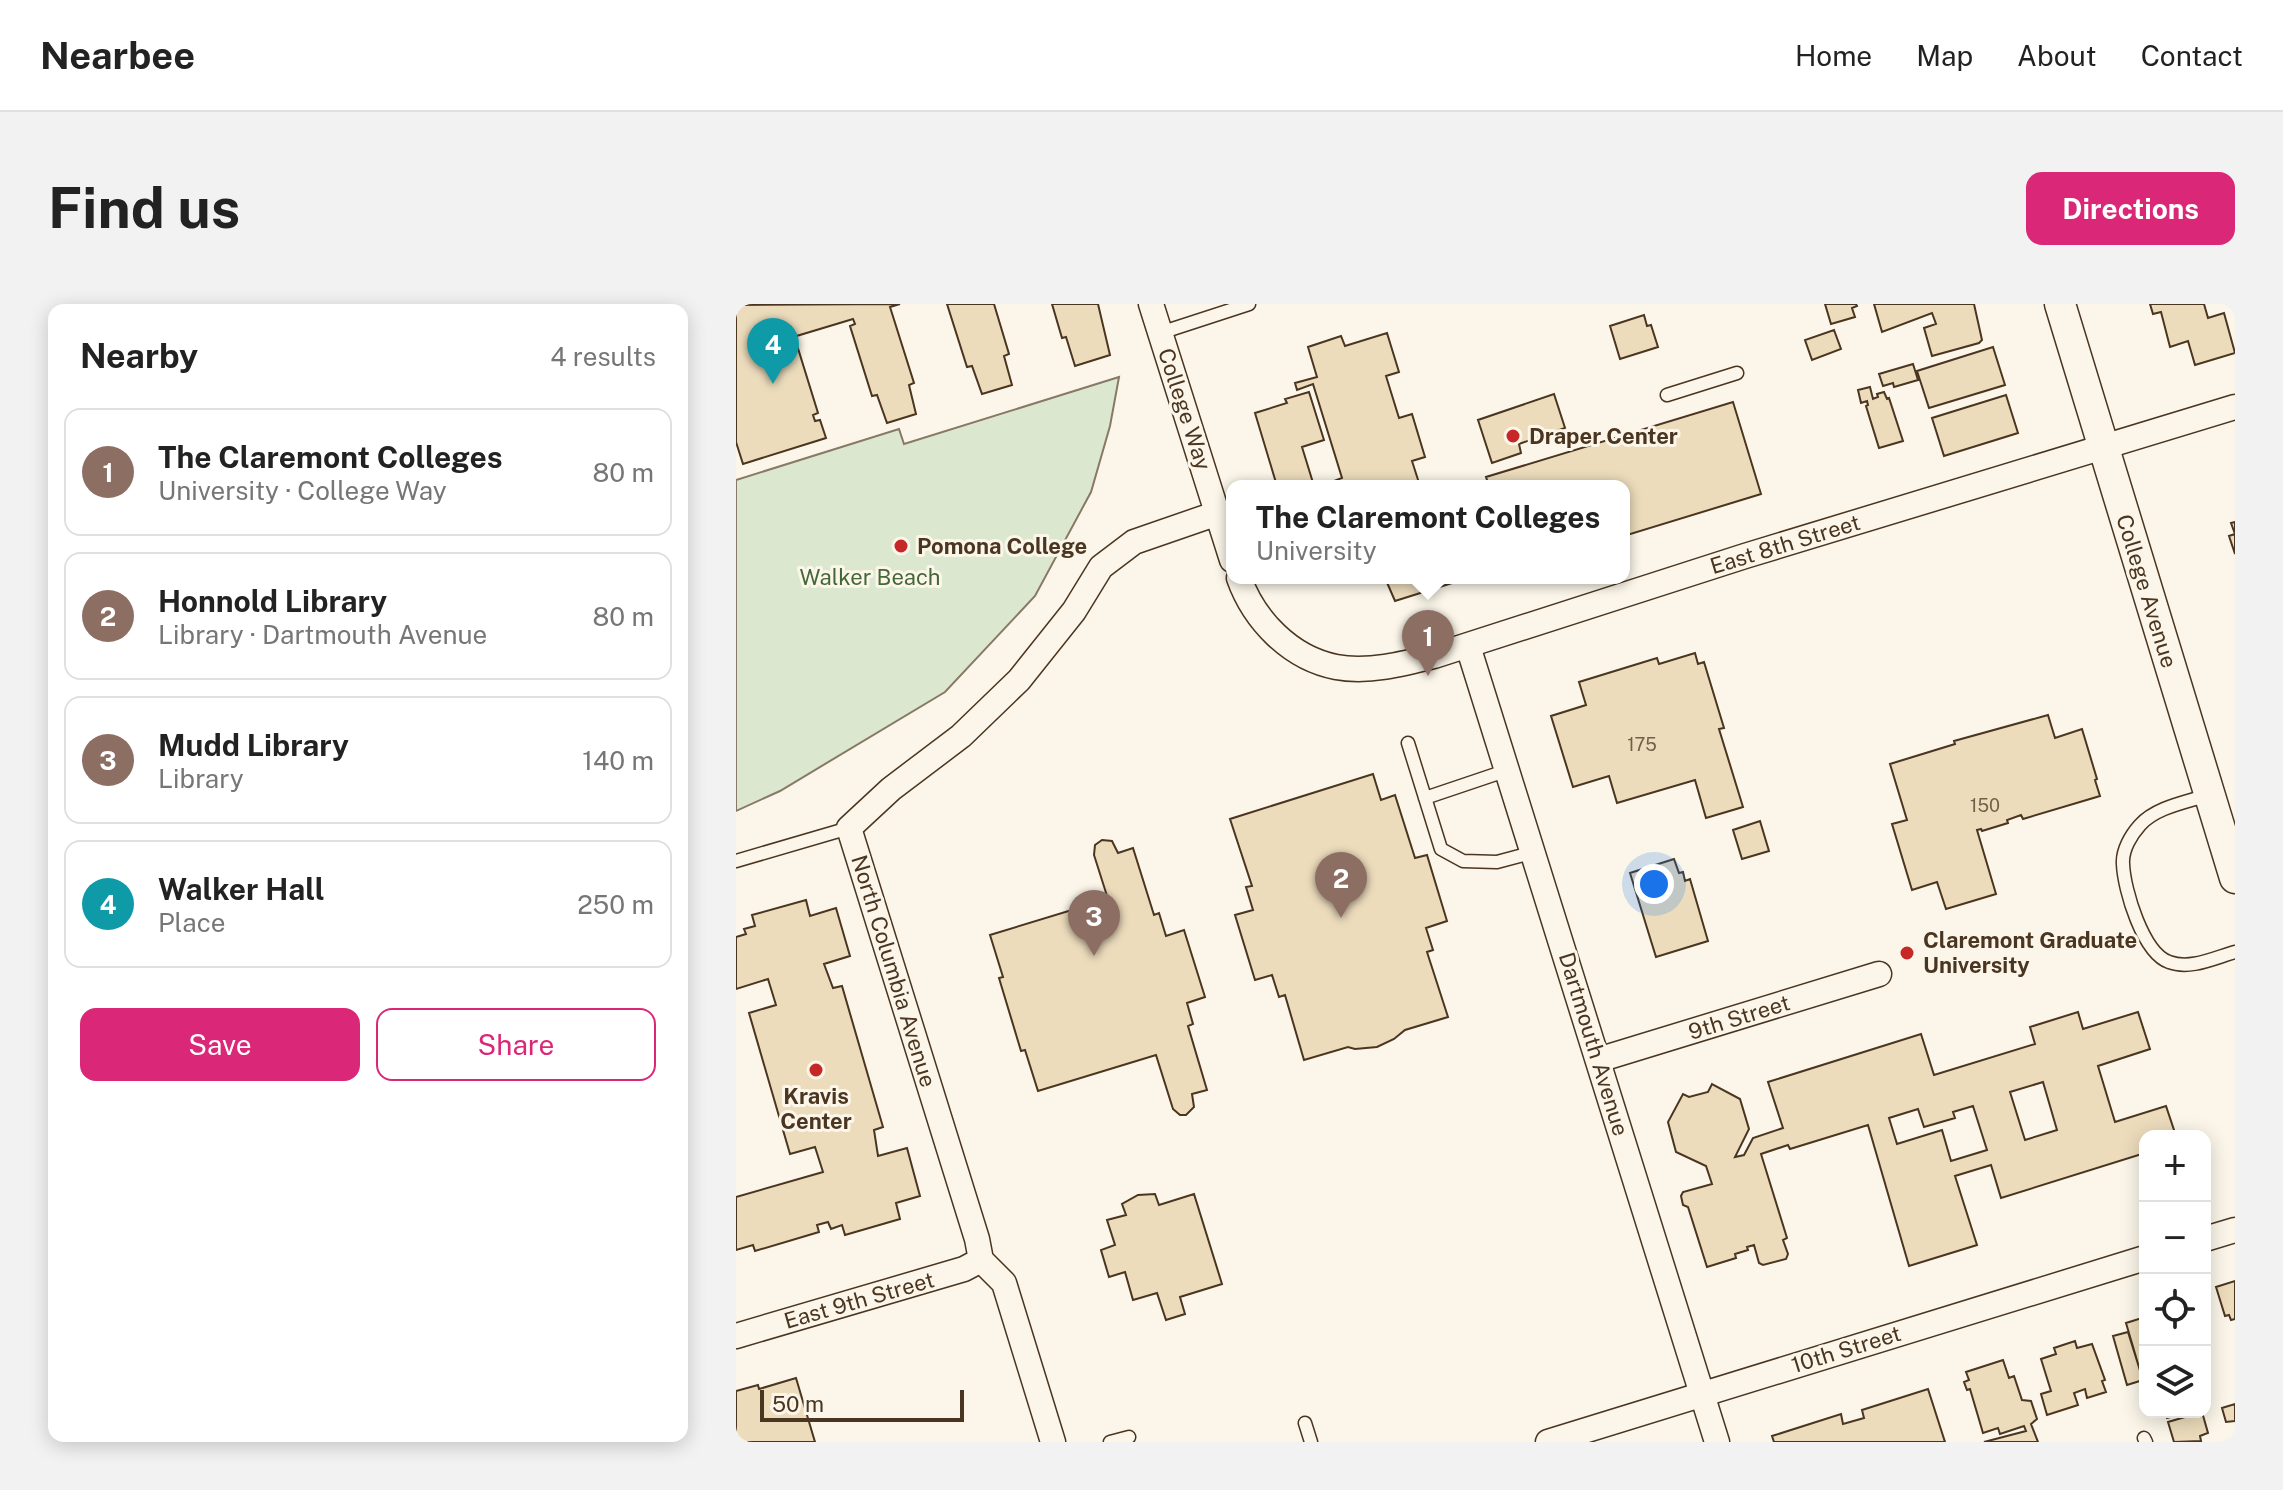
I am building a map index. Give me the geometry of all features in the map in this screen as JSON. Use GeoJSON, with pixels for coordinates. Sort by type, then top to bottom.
{"type":"FeatureCollection","features":[{"type":"Feature","properties":{"kind":"street","name":"College Way"},"geometry":{"type":"LineString","coordinates":[[1151,304],[1226,540]]}},
{"type":"Feature","properties":{"kind":"street","name":"College Avenue"},"geometry":{"type":"LineString","coordinates":[[2060,304],[2235,875]]}},
{"type":"Feature","properties":{"kind":"street","name":"East 8th Street"},"geometry":{"type":"LineString","coordinates":[[1468,646],[1755,553],[2235,407]]}},
{"type":"Feature","properties":{"kind":"street","name":"North Columbia Avenue"},"geometry":{"type":"LineString","coordinates":[[1053,1442],[1004,1283],[981,1260],[849,828],[891,789],[961,736],[1019,680],[1074,611],[1101,567],[1134,542],[1218,513]]}},
{"type":"Feature","properties":{"kind":"street"},"geometry":{"type":"LineString","coordinates":[[1241,584],[1245,596],[1267,627],[1297,652],[1336,667],[1387,667],[1468,646]]}},
{"type":"Feature","properties":{"kind":"street","name":"Dartmouth Avenue"},"geometry":{"type":"LineString","coordinates":[[1468,646],[1717,1442]]}},
{"type":"Feature","properties":{"kind":"street","name":"9th Street"},"geometry":{"type":"LineString","coordinates":[[1598,1060],[1879,974]]}},
{"type":"Feature","properties":{"kind":"street"},"geometry":{"type":"LineString","coordinates":[[2211,1237],[2235,1230]]}},
{"type":"Feature","properties":{"kind":"street","name":"East 9th Street"},"geometry":{"type":"LineString","coordinates":[[736,1336],[964,1269],[981,1260]]}},
{"type":"Feature","properties":{"kind":"street","name":"10th Street"},"geometry":{"type":"LineString","coordinates":[[1548,1442],[1702,1392],[2139,1260]]}},
{"type":"Feature","properties":{"kind":"lane"},"geometry":{"type":"LineString","coordinates":[[1160,333],[1249,304]]}},
{"type":"Feature","properties":{"kind":"lane"},"geometry":{"type":"LineString","coordinates":[[1667,395],[1737,373]]}},
{"type":"Feature","properties":{"kind":"lane"},"geometry":{"type":"LineString","coordinates":[[1408,743],[1441,849],[1463,861],[1497,862],[1534,852]]}},
{"type":"Feature","properties":{"kind":"lane"},"geometry":{"type":"LineString","coordinates":[[1425,798],[1508,770]]}},
{"type":"Feature","properties":{"kind":"lane"},"geometry":{"type":"LineString","coordinates":[[2208,795],[2162,810],[2142,823],[2127,843],[2122,861],[2139,924],[2147,943],[2159,958],[2172,964],[2190,965],[2235,952]]}},
{"type":"Feature","properties":{"kind":"lane"},"geometry":{"type":"LineString","coordinates":[[736,861],[849,828]]}},
{"type":"Feature","properties":{"kind":"lane"},"geometry":{"type":"LineString","coordinates":[[1305,1423],[1311,1442]]}},
{"type":"Feature","properties":{"kind":"lane"},"geometry":{"type":"LineString","coordinates":[[1110,1442],[1129,1437]]}},
{"type":"Feature","properties":{"kind":"green space","name":"Walker Beach"},"geometry":{"type":"Polygon","coordinates":[[[1119,377],[1110,426],[1091,492],[1035,596],[945,692],[780,791],[736,811],[736,480],[899,429],[904,444],[1119,377]]]}},
{"type":"Feature","properties":{"kind":"building"},"geometry":{"type":"Polygon","coordinates":[[[900,304],[890,307],[914,383],[909,385],[916,414],[887,423],[877,395],[872,396],[850,326],[855,324],[853,319],[790,338],[792,344],[796,342],[818,413],[813,415],[815,421],[820,420],[826,438],[743,464],[736,442],[736,305],[900,304]]]}},
{"type":"Feature","properties":{"kind":"building"},"geometry":{"type":"Polygon","coordinates":[[[947,304],[994,304],[1009,354],[1004,356],[1012,385],[982,394],[972,366],[967,367],[947,304]]]}},
{"type":"Feature","properties":{"kind":"building"},"geometry":{"type":"Polygon","coordinates":[[[1052,304],[1098,304],[1110,355],[1075,366],[1066,337],[1062,338],[1052,304]]]}},
{"type":"Feature","properties":{"kind":"building"},"geometry":{"type":"Polygon","coordinates":[[[1825,304],[1856,304],[1852,308],[1855,317],[1831,324],[1825,304]]]}},
{"type":"Feature","properties":{"kind":"building"},"geometry":{"type":"Polygon","coordinates":[[[1874,304],[1974,304],[1982,340],[1932,356],[1924,328],[1936,324],[1932,313],[1882,332],[1874,304]]]}},
{"type":"Feature","properties":{"kind":"building"},"geometry":{"type":"Polygon","coordinates":[[[2150,304],[2204,304],[2208,318],[2224,313],[2235,353],[2195,365],[2188,341],[2170,347],[2161,312],[2153,314],[2150,304]]]}},
{"type":"Feature","properties":{"kind":"building"},"geometry":{"type":"Polygon","coordinates":[[[1644,315],[1647,326],[1651,325],[1658,347],[1620,359],[1610,326],[1644,315]]]}},
{"type":"Feature","properties":{"kind":"building"},"geometry":{"type":"Polygon","coordinates":[[[1834,330],[1841,349],[1812,360],[1805,340],[1834,330]]]}},
{"type":"Feature","properties":{"kind":"building"},"geometry":{"type":"Polygon","coordinates":[[[1387,333],[1399,372],[1386,376],[1399,418],[1412,414],[1425,457],[1412,461],[1418,480],[1337,480],[1342,478],[1313,384],[1297,390],[1295,383],[1317,377],[1308,347],[1341,336],[1345,346],[1387,333]]]}},
{"type":"Feature","properties":{"kind":"building"},"geometry":{"type":"Polygon","coordinates":[[[1993,347],[2005,385],[1929,408],[1917,371],[1993,347]]]}},
{"type":"Feature","properties":{"kind":"building"},"geometry":{"type":"Polygon","coordinates":[[[1913,364],[1918,380],[1894,387],[1893,383],[1883,386],[1879,374],[1913,364]]]}},
{"type":"Feature","properties":{"kind":"building"},"geometry":{"type":"Polygon","coordinates":[[[1870,387],[1873,399],[1884,392],[1889,398],[1903,441],[1879,448],[1867,401],[1861,403],[1858,390],[1870,387]]]}},
{"type":"Feature","properties":{"kind":"building"},"geometry":{"type":"Polygon","coordinates":[[[1309,392],[1324,440],[1302,447],[1312,480],[1275,480],[1255,413],[1287,403],[1285,399],[1309,392]]]}},
{"type":"Feature","properties":{"kind":"building","name":"Draper Center"},"geometry":{"type":"Polygon","coordinates":[[[1554,394],[1565,428],[1519,444],[1521,453],[1492,463],[1478,420],[1554,394]]]}},
{"type":"Feature","properties":{"kind":"building"},"geometry":{"type":"Polygon","coordinates":[[[2006,395],[2018,433],[1944,456],[1932,418],[2006,395]]]}},
{"type":"Feature","properties":{"kind":"building"},"geometry":{"type":"Polygon","coordinates":[[[1733,402],[1761,494],[1630,534],[1630,480],[1487,480],[1486,477],[1733,402]]]}},
{"type":"Feature","properties":{"kind":"building"},"geometry":{"type":"Polygon","coordinates":[[[2235,534],[2235,554],[2229,536],[2235,534]]]}},
{"type":"Feature","properties":{"kind":"building"},"geometry":{"type":"Polygon","coordinates":[[[1388,584],[1449,584],[1395,601],[1388,584]]]}},
{"type":"Feature","properties":{"kind":"building"},"geometry":{"type":"Polygon","coordinates":[[[1695,653],[1698,664],[1704,662],[1724,728],[1719,729],[1743,807],[1706,818],[1695,780],[1617,803],[1609,776],[1573,787],[1551,716],[1586,705],[1579,682],[1657,658],[1659,664],[1695,653]]]}},
{"type":"Feature","properties":{"kind":"building"},"geometry":{"type":"Polygon","coordinates":[[[2048,715],[2055,738],[2082,729],[2100,796],[2023,819],[2021,815],[2007,820],[2008,823],[1977,830],[1996,894],[1946,909],[1937,882],[1912,890],[1892,824],[1907,820],[1890,764],[1955,744],[1954,741],[2048,715]]]}},
{"type":"Feature","properties":{"kind":"building"},"geometry":{"type":"Polygon","coordinates":[[[1373,774],[1381,800],[1395,795],[1415,858],[1427,855],[1447,921],[1426,928],[1433,950],[1427,952],[1448,1017],[1405,1030],[1377,1047],[1348,1047],[1304,1060],[1285,995],[1279,997],[1272,975],[1255,980],[1235,915],[1253,910],[1246,887],[1252,886],[1230,819],[1373,774]]]}},
{"type":"Feature","properties":{"kind":"building"},"geometry":{"type":"Polygon","coordinates":[[[1760,821],[1769,851],[1742,859],[1733,830],[1760,821]]]}},
{"type":"Feature","properties":{"kind":"building"},"geometry":{"type":"Polygon","coordinates":[[[1102,840],[1112,841],[1118,853],[1133,848],[1154,915],[1159,913],[1166,936],[1184,930],[1205,997],[1187,1003],[1193,1024],[1188,1026],[1207,1090],[1192,1094],[1194,1107],[1186,1115],[1180,1115],[1173,1109],[1156,1055],[1038,1091],[1025,1050],[1021,1051],[999,978],[1003,977],[990,935],[1108,899],[1094,855],[1095,845],[1102,840]]]}},
{"type":"Feature","properties":{"kind":"building"},"geometry":{"type":"Polygon","coordinates":[[[1674,859],[1685,881],[1690,879],[1708,941],[1656,957],[1630,873],[1674,859]]]}},
{"type":"Feature","properties":{"kind":"building","name":"Kravis Center"},"geometry":{"type":"Polygon","coordinates":[[[806,900],[810,916],[836,908],[850,956],[824,964],[833,988],[842,986],[883,1127],[874,1130],[878,1156],[907,1148],[920,1196],[896,1203],[900,1219],[845,1235],[842,1225],[831,1229],[828,1222],[817,1225],[819,1232],[755,1251],[753,1245],[736,1250],[736,1197],[823,1172],[815,1147],[790,1154],[749,1013],[776,1005],[768,979],[736,989],[736,937],[746,934],[744,929],[755,926],[752,915],[806,900]]]}},
{"type":"Feature","properties":{"kind":"building"},"geometry":{"type":"Polygon","coordinates":[[[2078,1012],[2083,1029],[2138,1012],[2150,1049],[2098,1066],[2115,1122],[2166,1106],[2174,1130],[2139,1130],[2139,1155],[2001,1198],[1991,1165],[1955,1176],[1977,1245],[1909,1266],[1868,1125],[1790,1149],[1788,1145],[1761,1154],[1787,1238],[1783,1240],[1788,1254],[1786,1259],[1763,1265],[1759,1263],[1754,1245],[1735,1254],[1736,1258],[1707,1267],[1688,1207],[1683,1205],[1681,1196],[1683,1192],[1712,1184],[1706,1166],[1676,1152],[1668,1122],[1683,1094],[1689,1097],[1708,1092],[1712,1084],[1740,1099],[1749,1129],[1735,1157],[1744,1155],[1753,1138],[1783,1128],[1768,1082],[1921,1034],[1934,1075],[2035,1044],[2030,1027],[2078,1012]],[[2043,1082],[2010,1092],[2025,1140],[2057,1130],[2043,1082]],[[1973,1106],[1953,1112],[1955,1118],[1924,1127],[1918,1109],[1889,1118],[1897,1144],[1942,1130],[1951,1161],[1987,1150],[1973,1106]]]}},
{"type":"Feature","properties":{"kind":"building"},"geometry":{"type":"Polygon","coordinates":[[[1155,1194],[1159,1205],[1194,1194],[1222,1284],[1180,1297],[1185,1314],[1166,1320],[1157,1293],[1133,1300],[1125,1272],[1109,1277],[1101,1250],[1115,1245],[1107,1220],[1126,1215],[1122,1204],[1138,1195],[1155,1194]]]}},
{"type":"Feature","properties":{"kind":"building"},"geometry":{"type":"Polygon","coordinates":[[[2235,1281],[2235,1319],[2231,1320],[2229,1315],[2225,1316],[2216,1287],[2235,1281]]]}},
{"type":"Feature","properties":{"kind":"building"},"geometry":{"type":"Polygon","coordinates":[[[2139,1319],[2139,1367],[2126,1323],[2139,1319]]]}},
{"type":"Feature","properties":{"kind":"building"},"geometry":{"type":"Polygon","coordinates":[[[2128,1332],[2139,1367],[2139,1381],[2127,1385],[2113,1336],[2128,1332]]]}},
{"type":"Feature","properties":{"kind":"building"},"geometry":{"type":"Polygon","coordinates":[[[2075,1341],[2077,1348],[2092,1344],[2106,1392],[2087,1398],[2085,1389],[2074,1393],[2078,1405],[2047,1415],[2041,1394],[2051,1391],[2041,1359],[2056,1354],[2054,1348],[2075,1341]]]}},
{"type":"Feature","properties":{"kind":"building"},"geometry":{"type":"Polygon","coordinates":[[[2003,1360],[2009,1378],[2014,1376],[2022,1400],[2031,1401],[2037,1419],[2031,1424],[2038,1442],[1984,1442],[2026,1431],[2024,1426],[2000,1434],[1998,1428],[1983,1433],[1970,1389],[1967,1390],[1964,1382],[1969,1380],[1966,1372],[2003,1360]]]}},
{"type":"Feature","properties":{"kind":"building"},"geometry":{"type":"Polygon","coordinates":[[[796,1378],[815,1442],[736,1442],[736,1391],[758,1385],[759,1389],[796,1378]]]}},
{"type":"Feature","properties":{"kind":"building"},"geometry":{"type":"Polygon","coordinates":[[[1928,1389],[1945,1442],[1774,1442],[1772,1436],[1841,1414],[1843,1424],[1864,1418],[1862,1410],[1928,1389]]]}},
{"type":"Feature","properties":{"kind":"building"},"geometry":{"type":"Polygon","coordinates":[[[2235,1404],[2235,1421],[2226,1422],[2222,1408],[2235,1404]]]}},
{"type":"Feature","properties":{"kind":"building"},"geometry":{"type":"Polygon","coordinates":[[[2182,1418],[2204,1418],[2208,1433],[2200,1436],[2201,1441],[2174,1442],[2168,1422],[2182,1418]]]}},
{"type":"Feature","properties":{"kind":"place","name":"Walker Hall"},"geometry":{"type":"Point","coordinates":[773,384]}},
{"type":"Feature","properties":{"kind":"place","name":"Draper Center"},"geometry":{"type":"Point","coordinates":[1513,436]}},
{"type":"Feature","properties":{"kind":"place","name":"Pomona College"},"geometry":{"type":"Point","coordinates":[901,546]}},
{"type":"Feature","properties":{"kind":"place","name":"The Claremont Colleges"},"geometry":{"type":"Point","coordinates":[1428,676]}},
{"type":"Feature","properties":{"kind":"place","name":"Honnold Library"},"geometry":{"type":"Point","coordinates":[1341,918]}},
{"type":"Feature","properties":{"kind":"place","name":"Claremont Graduate University"},"geometry":{"type":"Point","coordinates":[1907,953]}},
{"type":"Feature","properties":{"kind":"place","name":"Mudd Library"},"geometry":{"type":"Point","coordinates":[1094,956]}},
{"type":"Feature","properties":{"kind":"place","name":"Kravis Center"},"geometry":{"type":"Point","coordinates":[816,1070]}}]}
